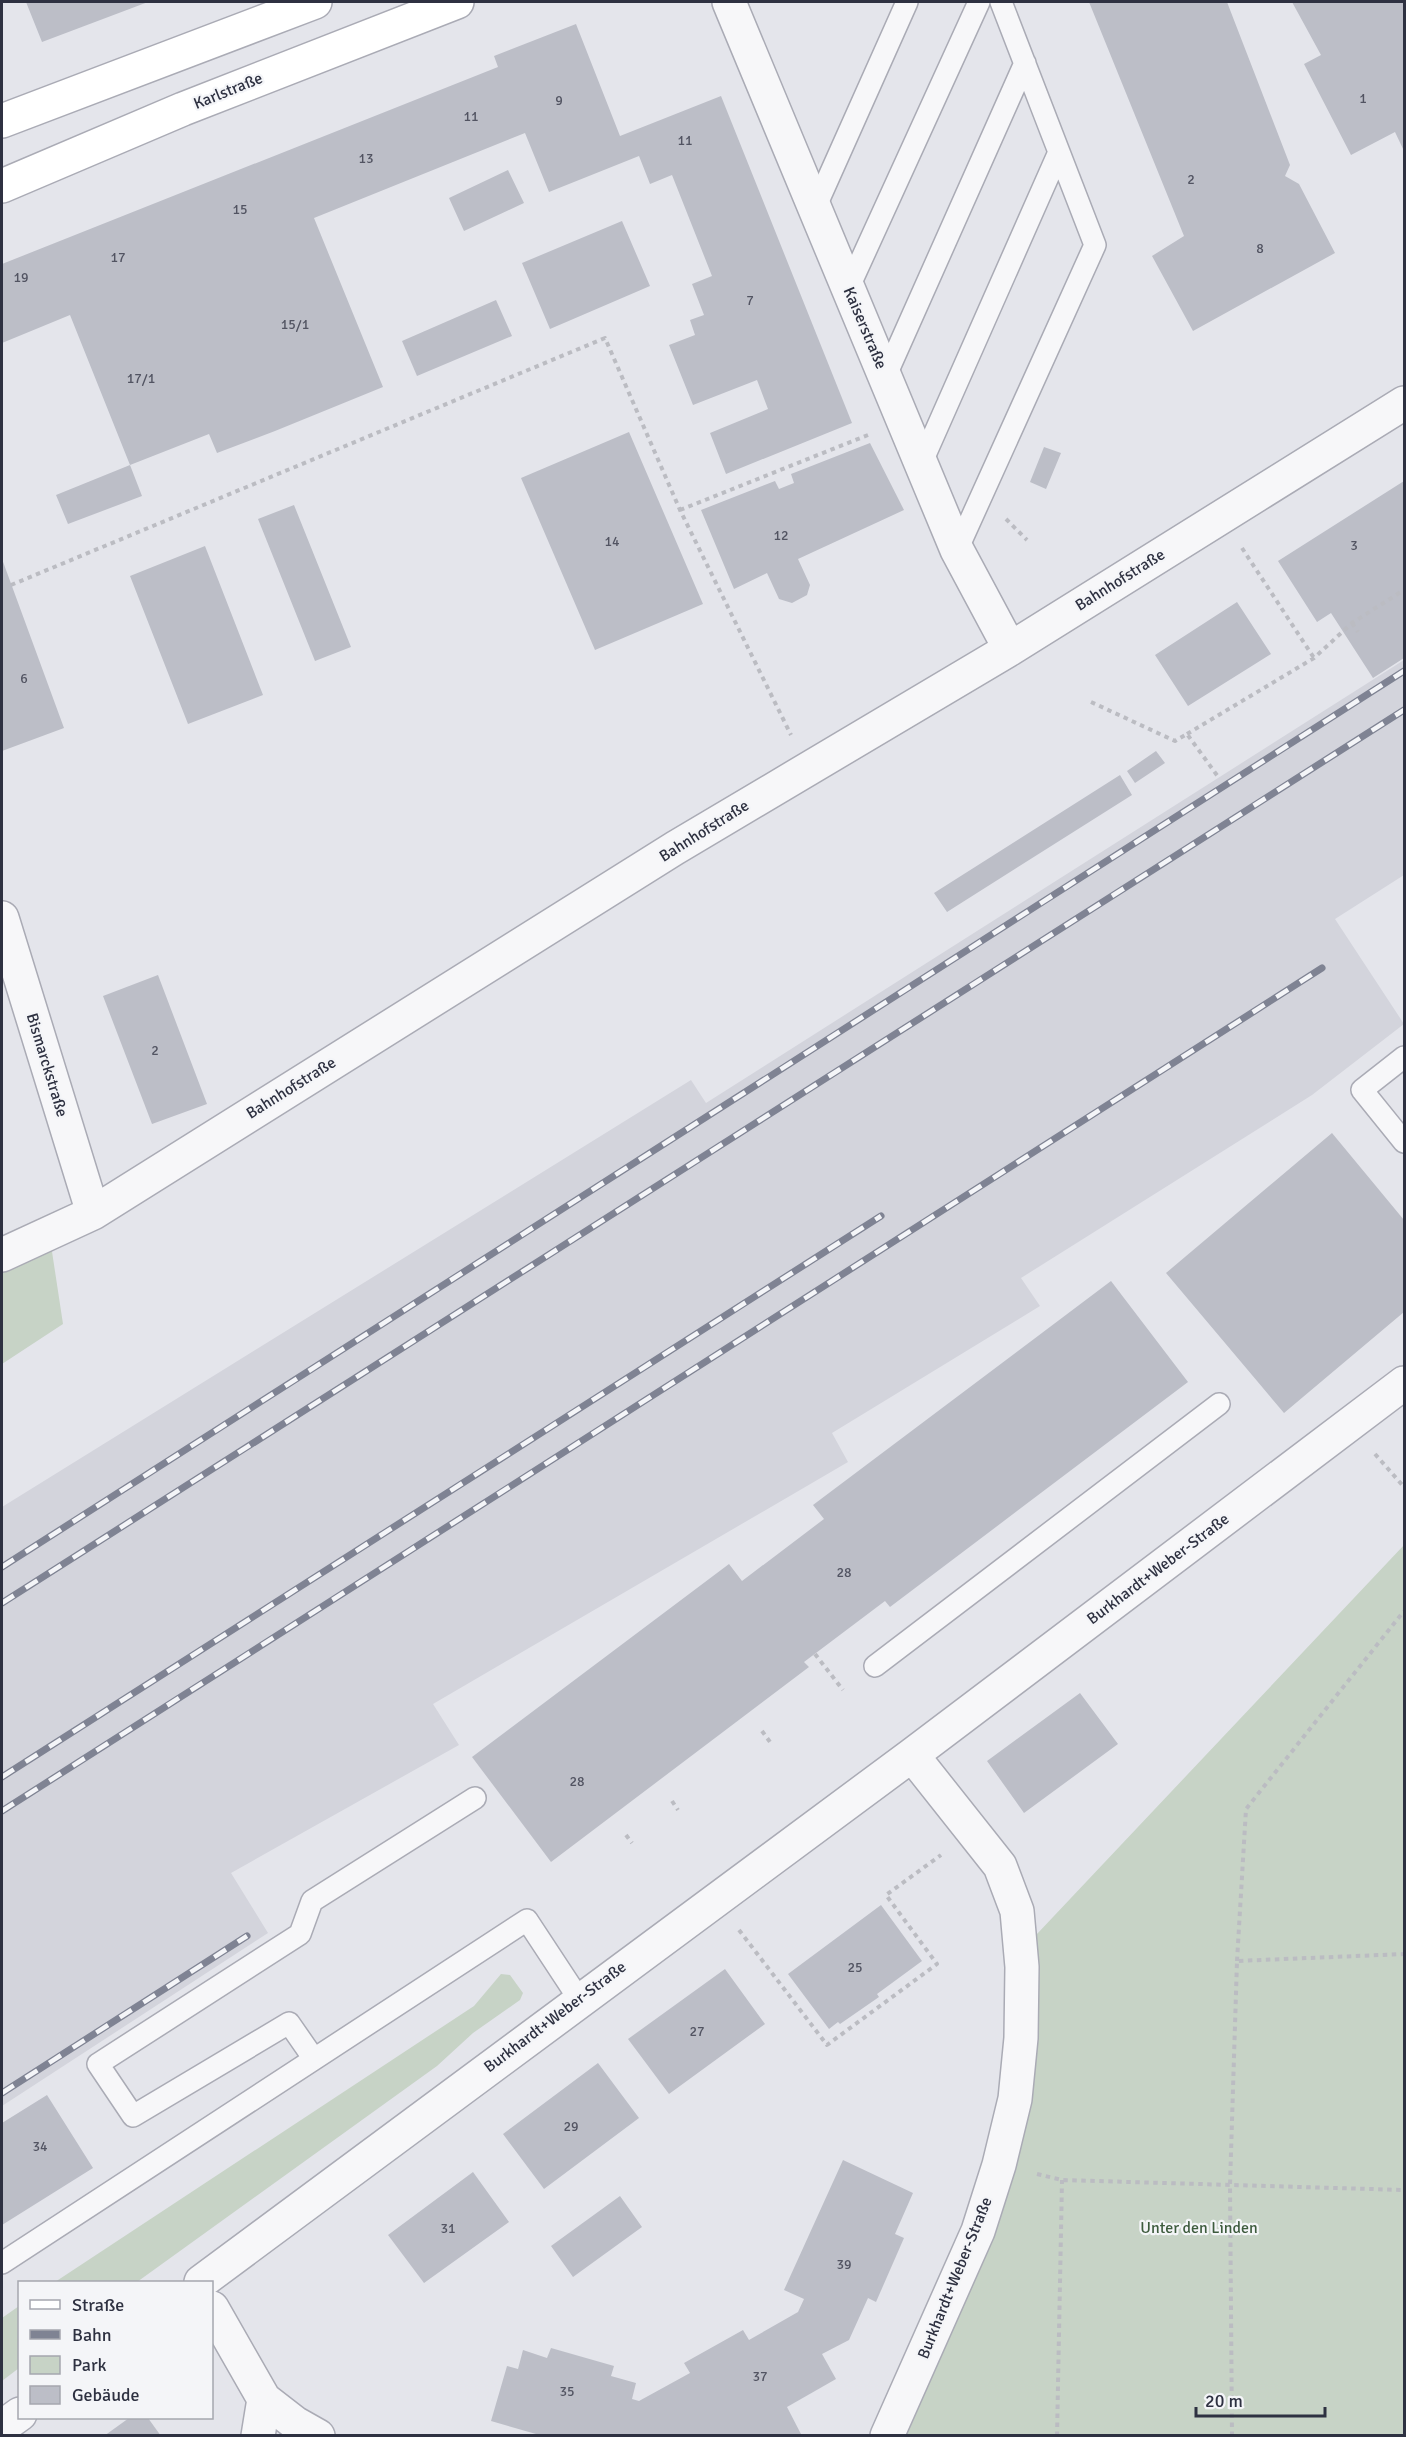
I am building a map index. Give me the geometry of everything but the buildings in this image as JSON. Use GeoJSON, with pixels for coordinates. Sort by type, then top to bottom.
{"type":"FeatureCollection","features":[{"type":"Feature","properties":{"kind":"main road"},"geometry":{"type":"LineString","coordinates":[[2,121],[315,2]]}},
{"type":"Feature","properties":{"kind":"main road","name":"Karlstraße"},"geometry":{"type":"LineString","coordinates":[[2,186],[183,109],[457,2]]}},
{"type":"Feature","properties":{"kind":"street","name":"Kaiserstraße"},"geometry":{"type":"LineString","coordinates":[[729,2],[957,550],[1010,649]]}},
{"type":"Feature","properties":{"kind":"street","name":"Bahnhofstraße"},"geometry":{"type":"LineString","coordinates":[[2,1256],[93,1213],[807,768],[1010,649],[1404,403]]}},
{"type":"Feature","properties":{"kind":"street","name":"Bismarckstraße"},"geometry":{"type":"LineString","coordinates":[[2,918],[93,1213]]}},
{"type":"Feature","properties":{"kind":"street","name":"Burkhardt+Weber-Straße"},"geometry":{"type":"LineString","coordinates":[[204,2281],[579,1999],[912,1755],[1404,1383]]}},
{"type":"Feature","properties":{"kind":"street","name":"Burkhardt+Weber-Straße"},"geometry":{"type":"LineString","coordinates":[[887,2436],[958,2280],[999,2165],[1015,2099],[1021,2038],[1022,1967],[1017,1911],[1000,1866],[912,1755]]}},
{"type":"Feature","properties":{"kind":"street"},"geometry":{"type":"LineString","coordinates":[[213,2310],[264,2399],[295,2423],[318,2436]]}},
{"type":"Feature","properties":{"kind":"street"},"geometry":{"type":"LineString","coordinates":[[258,2436],[264,2399]]}},
{"type":"Feature","properties":{"kind":"street"},"geometry":{"type":"LineString","coordinates":[[2,2427],[18,2415]]}},
{"type":"Feature","properties":{"kind":"lane"},"geometry":{"type":"LineString","coordinates":[[815,208],[907,2]]}},
{"type":"Feature","properties":{"kind":"lane"},"geometry":{"type":"LineString","coordinates":[[848,289],[979,2]]}},
{"type":"Feature","properties":{"kind":"lane"},"geometry":{"type":"LineString","coordinates":[[957,550],[1095,245],[1001,2]]}},
{"type":"Feature","properties":{"kind":"lane"},"geometry":{"type":"LineString","coordinates":[[886,375],[1025,63]]}},
{"type":"Feature","properties":{"kind":"lane"},"geometry":{"type":"LineString","coordinates":[[921,464],[1059,152]]}},
{"type":"Feature","properties":{"kind":"lane"},"geometry":{"type":"LineString","coordinates":[[1404,1058],[1362,1090],[1404,1142]]}},
{"type":"Feature","properties":{"kind":"lane"},"geometry":{"type":"LineString","coordinates":[[875,1666],[1219,1404]]}},
{"type":"Feature","properties":{"kind":"lane"},"geometry":{"type":"LineString","coordinates":[[314,2059],[289,2023],[133,2116],[98,2064],[300,1934],[312,1901],[475,1798]]}},
{"type":"Feature","properties":{"kind":"lane"},"geometry":{"type":"LineString","coordinates":[[2,2264],[527,1920],[579,1999]]}},
{"type":"Feature","properties":{"kind":"path"},"geometry":{"type":"LineString","coordinates":[[11,585],[605,338],[680,510],[807,768]]}},
{"type":"Feature","properties":{"kind":"path"},"geometry":{"type":"LineString","coordinates":[[680,510],[858,439]]}},
{"type":"Feature","properties":{"kind":"path"},"geometry":{"type":"LineString","coordinates":[[1262,579],[1314,658]]}},
{"type":"Feature","properties":{"kind":"path"},"geometry":{"type":"LineString","coordinates":[[1091,702],[1175,741],[1314,658],[1352,623],[1404,590]]}},
{"type":"Feature","properties":{"kind":"path"},"geometry":{"type":"LineString","coordinates":[[1352,623],[1359,632]]}},
{"type":"Feature","properties":{"kind":"path"},"geometry":{"type":"LineString","coordinates":[[1187,734],[1218,778]]}},
{"type":"Feature","properties":{"kind":"path"},"geometry":{"type":"LineString","coordinates":[[1232,2436],[1230,2185],[1246,1809],[1404,1611]]}},
{"type":"Feature","properties":{"kind":"path"},"geometry":{"type":"LineString","coordinates":[[815,1654],[843,1690]]}},
{"type":"Feature","properties":{"kind":"path"},"geometry":{"type":"LineString","coordinates":[[762,1731],[771,1742]]}},
{"type":"Feature","properties":{"kind":"path"},"geometry":{"type":"LineString","coordinates":[[672,1801],[678,1810]]}},
{"type":"Feature","properties":{"kind":"path"},"geometry":{"type":"LineString","coordinates":[[626,1835],[632,1843]]}},
{"type":"Feature","properties":{"kind":"path"},"geometry":{"type":"LineString","coordinates":[[747,1941],[827,2045],[937,1964],[886,1895],[936,1858]]}},
{"type":"Feature","properties":{"kind":"path"},"geometry":{"type":"LineString","coordinates":[[1238,1961],[1404,1954]]}},
{"type":"Feature","properties":{"kind":"path"},"geometry":{"type":"LineString","coordinates":[[999,2165],[1062,2180],[1404,2190]]}},
{"type":"Feature","properties":{"kind":"path"},"geometry":{"type":"LineString","coordinates":[[1058,2436],[1062,2180]]}},
{"type":"Feature","properties":{"kind":"shaded area"},"geometry":{"type":"Polygon","coordinates":[[[1404,660],[1404,875],[1335,919],[1404,1024],[1312,1095],[1021,1278],[1040,1306],[832,1433],[848,1462],[433,1704],[459,1745],[231,1873],[268,1933],[2,2106],[2,1507],[691,1080],[706,1103],[1404,660]]]}},
{"type":"Feature","properties":{"kind":"green space"},"geometry":{"type":"Polygon","coordinates":[[[51,1245],[63,1324],[2,1364],[2,1267],[51,1245]]]}},
{"type":"Feature","properties":{"kind":"green space","name":"Unter den Linden"},"geometry":{"type":"Polygon","coordinates":[[[1404,1545],[1404,2435],[890,2436],[981,2231],[1025,1967],[1037,1934],[1404,1545]]]}},
{"type":"Feature","properties":{"kind":"green space"},"geometry":{"type":"Polygon","coordinates":[[[501,1974],[510,1975],[523,1993],[520,2000],[473,2033],[437,2066],[138,2281],[57,2281],[474,2006],[501,1974]]]}},
{"type":"Feature","properties":{"kind":"green space"},"geometry":{"type":"Polygon","coordinates":[[[18,2307],[18,2369],[2,2381],[2,2318],[18,2307]]]}},
{"type":"Feature","properties":{"kind":"railway"},"geometry":{"type":"LineString","coordinates":[[2,1567],[1404,671]]}},
{"type":"Feature","properties":{"kind":"railway"},"geometry":{"type":"LineString","coordinates":[[2,1603],[1404,710]]}},
{"type":"Feature","properties":{"kind":"railway"},"geometry":{"type":"LineString","coordinates":[[2,1811],[1322,968]]}},
{"type":"Feature","properties":{"kind":"railway"},"geometry":{"type":"LineString","coordinates":[[2,1777],[881,1216]]}},
{"type":"Feature","properties":{"kind":"railway"},"geometry":{"type":"LineString","coordinates":[[2,2093],[247,1936]]}}]}
